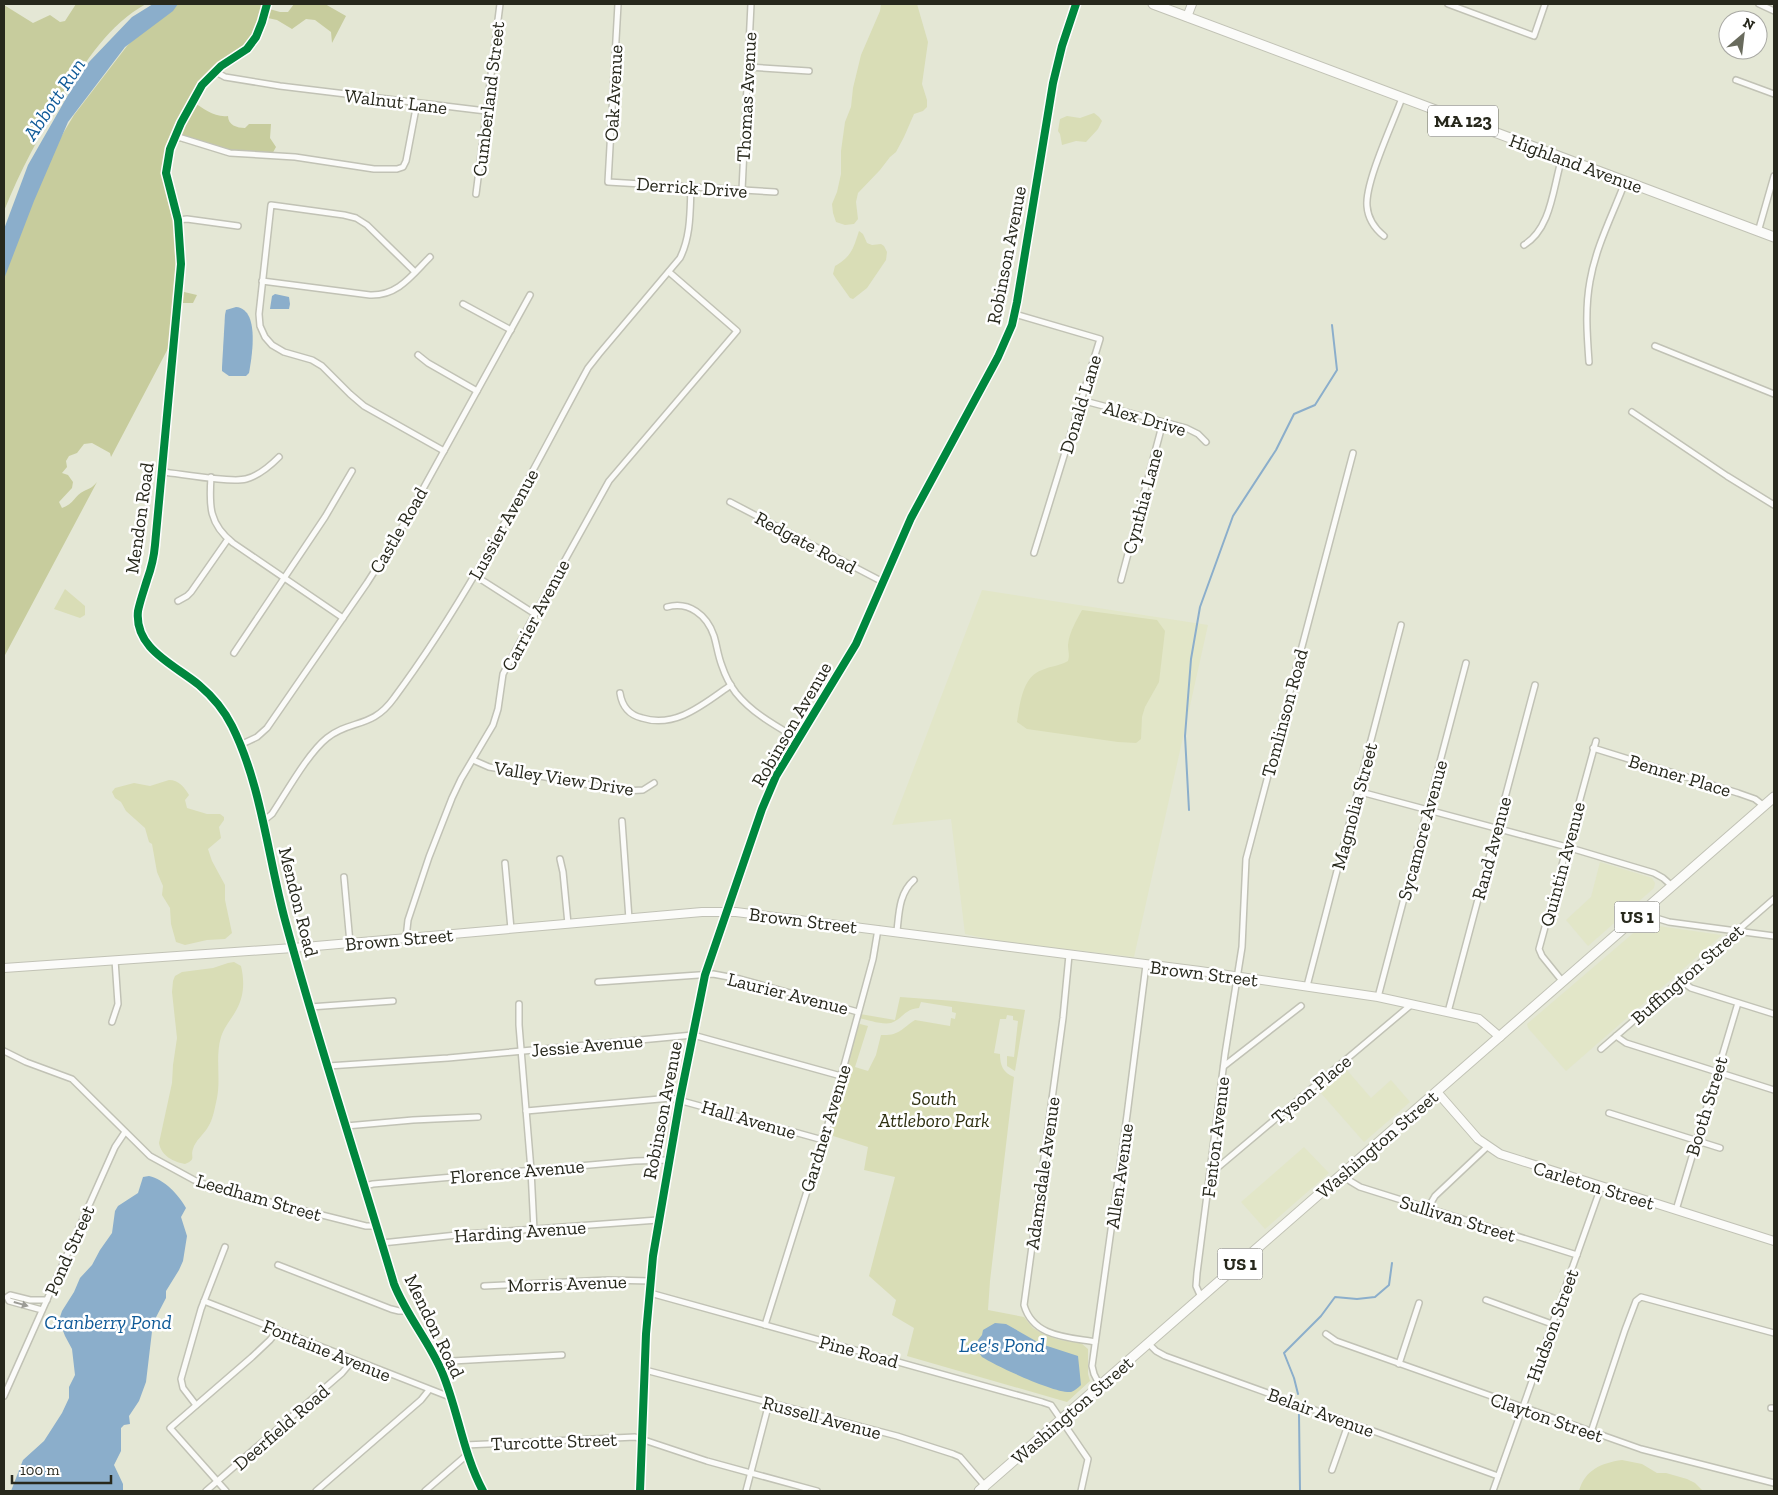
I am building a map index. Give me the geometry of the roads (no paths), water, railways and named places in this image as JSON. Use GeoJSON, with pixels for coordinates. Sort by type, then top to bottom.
{"type":"FeatureCollection","features":[{"type":"Feature","properties":{"kind":"main road","name":"Highland Avenue"},"geometry":{"type":"LineString","coordinates":[[1153,4],[1774,237]]}},
{"type":"Feature","properties":{"kind":"main road","name":"Washington Street"},"geometry":{"type":"LineString","coordinates":[[983,1490],[1148,1343],[1774,797]]}},
{"type":"Feature","properties":{"kind":"street","name":"Mendon Road"},"geometry":{"type":"LineString","coordinates":[[267,4],[260,30],[252,44],[214,71],[198,92],[175,136],[168,157],[166,174],[178,220],[181,264],[154,556],[138,612],[141,634],[151,649],[200,686],[216,702],[231,725],[240,745],[253,784],[293,948],[396,1290],[438,1364],[468,1454],[483,1491]]}},
{"type":"Feature","properties":{"kind":"street","name":"Cumberland Street"},"geometry":{"type":"LineString","coordinates":[[476,194],[500,4]]}},
{"type":"Feature","properties":{"kind":"street","name":"Oak Avenue"},"geometry":{"type":"LineString","coordinates":[[608,182],[618,4]]}},
{"type":"Feature","properties":{"kind":"street","name":"Thomas Avenue"},"geometry":{"type":"LineString","coordinates":[[742,190],[751,4]]}},
{"type":"Feature","properties":{"kind":"street","name":"Robinson Avenue"},"geometry":{"type":"LineString","coordinates":[[640,1491],[650,1293],[658,1220],[705,975],[769,792],[780,768],[856,644],[911,518],[998,357],[1015,314],[1053,83],[1062,46],[1076,4]]}},
{"type":"Feature","properties":{"kind":"street"},"geometry":{"type":"LineString","coordinates":[[1187,17],[1192,4]]}},
{"type":"Feature","properties":{"kind":"street"},"geometry":{"type":"LineString","coordinates":[[1448,4],[1534,36],[1545,4]]}},
{"type":"Feature","properties":{"kind":"street"},"geometry":{"type":"LineString","coordinates":[[1759,4],[1774,11]]}},
{"type":"Feature","properties":{"kind":"street"},"geometry":{"type":"LineString","coordinates":[[748,67],[809,71]]}},
{"type":"Feature","properties":{"kind":"street","name":"Walnut Lane"},"geometry":{"type":"LineString","coordinates":[[214,71],[225,77],[307,90],[486,111]]}},
{"type":"Feature","properties":{"kind":"street"},"geometry":{"type":"LineString","coordinates":[[1736,80],[1774,94]]}},
{"type":"Feature","properties":{"kind":"street"},"geometry":{"type":"LineString","coordinates":[[1384,236],[1372,222],[1368,211],[1367,197],[1372,177],[1402,98]]}},
{"type":"Feature","properties":{"kind":"street"},"geometry":{"type":"LineString","coordinates":[[175,136],[230,153],[296,157],[374,169],[397,169],[403,167],[406,161],[417,103]]}},
{"type":"Feature","properties":{"kind":"street"},"geometry":{"type":"LineString","coordinates":[[1524,245],[1534,238],[1545,217],[1562,158]]}},
{"type":"Feature","properties":{"kind":"street"},"geometry":{"type":"LineString","coordinates":[[1758,232],[1774,176]]}},
{"type":"Feature","properties":{"kind":"street","name":"Derrick Drive"},"geometry":{"type":"LineString","coordinates":[[608,182],[775,192]]}},
{"type":"Feature","properties":{"kind":"street"},"geometry":{"type":"LineString","coordinates":[[1589,362],[1586,317],[1590,278],[1625,182]]}},
{"type":"Feature","properties":{"kind":"street","name":"Lussier Avenue"},"geometry":{"type":"LineString","coordinates":[[262,822],[272,814],[322,742],[336,732],[376,716],[389,706],[457,605],[594,360],[680,258],[685,245],[689,222],[691,187]]}},
{"type":"Feature","properties":{"kind":"street"},"geometry":{"type":"LineString","coordinates":[[415,272],[367,225],[356,218],[344,214],[271,205],[262,281],[259,314],[260,326],[268,342],[284,352],[312,360],[322,366],[364,406],[444,451]]}},
{"type":"Feature","properties":{"kind":"street"},"geometry":{"type":"LineString","coordinates":[[178,220],[187,219],[238,226]]}},
{"type":"Feature","properties":{"kind":"street"},"geometry":{"type":"LineString","coordinates":[[262,281],[382,295],[398,289],[430,257]]}},
{"type":"Feature","properties":{"kind":"street","name":"Carrier Avenue"},"geometry":{"type":"LineString","coordinates":[[406,938],[407,925],[429,857],[456,788],[490,732],[496,718],[502,674],[612,476],[738,330],[669,272]]}},
{"type":"Feature","properties":{"kind":"street","name":"Castle Road"},"geometry":{"type":"LineString","coordinates":[[240,745],[257,737],[267,728],[390,547],[530,295]]}},
{"type":"Feature","properties":{"kind":"street"},"geometry":{"type":"LineString","coordinates":[[463,304],[511,330]]}},
{"type":"Feature","properties":{"kind":"street","name":"Donald Lane"},"geometry":{"type":"LineString","coordinates":[[1015,314],[1100,339],[1034,554]]}},
{"type":"Feature","properties":{"kind":"street"},"geometry":{"type":"LineString","coordinates":[[1654,346],[1774,394]]}},
{"type":"Feature","properties":{"kind":"street"},"geometry":{"type":"LineString","coordinates":[[418,355],[428,364],[477,391]]}},
{"type":"Feature","properties":{"kind":"street","name":"Alex Drive"},"geometry":{"type":"LineString","coordinates":[[1081,400],[1192,431],[1206,442]]}},
{"type":"Feature","properties":{"kind":"street"},"geometry":{"type":"LineString","coordinates":[[1632,412],[1774,505]]}},
{"type":"Feature","properties":{"kind":"street","name":"Cynthia Lane"},"geometry":{"type":"LineString","coordinates":[[1121,580],[1163,422]]}},
{"type":"Feature","properties":{"kind":"street","name":"Tomlinson Road"},"geometry":{"type":"LineString","coordinates":[[1237,976],[1242,946],[1246,859],[1353,453]]}},
{"type":"Feature","properties":{"kind":"street"},"geometry":{"type":"LineString","coordinates":[[163,472],[233,480],[246,479],[266,468],[279,457]]}},
{"type":"Feature","properties":{"kind":"street"},"geometry":{"type":"LineString","coordinates":[[234,653],[325,517],[352,471]]}},
{"type":"Feature","properties":{"kind":"street"},"geometry":{"type":"LineString","coordinates":[[211,477],[211,510],[219,529],[228,539],[343,618]]}},
{"type":"Feature","properties":{"kind":"street","name":"Redgate Road"},"geometry":{"type":"LineString","coordinates":[[730,502],[883,582]]}},
{"type":"Feature","properties":{"kind":"street"},"geometry":{"type":"LineString","coordinates":[[178,601],[191,592],[228,539]]}},
{"type":"Feature","properties":{"kind":"street"},"geometry":{"type":"LineString","coordinates":[[474,576],[535,614]]}},
{"type":"Feature","properties":{"kind":"street"},"geometry":{"type":"LineString","coordinates":[[667,607],[677,604],[688,606],[700,614],[713,634],[722,666],[731,686],[752,709],[798,739]]}},
{"type":"Feature","properties":{"kind":"street","name":"Magnolia Street"},"geometry":{"type":"LineString","coordinates":[[1307,986],[1402,625]]}},
{"type":"Feature","properties":{"kind":"street","name":"Sycamore Avenue"},"geometry":{"type":"LineString","coordinates":[[1378,997],[1466,663]]}},
{"type":"Feature","properties":{"kind":"street","name":"Rand Avenue"},"geometry":{"type":"LineString","coordinates":[[1448,1012],[1535,684]]}},
{"type":"Feature","properties":{"kind":"street"},"geometry":{"type":"LineString","coordinates":[[620,693],[622,703],[634,715],[646,720],[666,720],[689,713],[731,686]]}},
{"type":"Feature","properties":{"kind":"street","name":"Quintin Avenue"},"geometry":{"type":"LineString","coordinates":[[1563,982],[1542,956],[1539,949],[1596,741]]}},
{"type":"Feature","properties":{"kind":"street","name":"Benner Place"},"geometry":{"type":"LineString","coordinates":[[1593,748],[1730,790],[1755,799],[1764,806]]}},
{"type":"Feature","properties":{"kind":"street","name":"Valley View Drive"},"geometry":{"type":"LineString","coordinates":[[473,760],[489,767],[624,791],[643,790],[654,783]]}},
{"type":"Feature","properties":{"kind":"street"},"geometry":{"type":"LineString","coordinates":[[1358,791],[1566,847],[1654,873],[1664,878],[1672,886]]}},
{"type":"Feature","properties":{"kind":"street"},"geometry":{"type":"LineString","coordinates":[[622,821],[629,919]]}},
{"type":"Feature","properties":{"kind":"street"},"geometry":{"type":"LineString","coordinates":[[560,859],[568,924]]}},
{"type":"Feature","properties":{"kind":"street"},"geometry":{"type":"LineString","coordinates":[[505,863],[511,929]]}},
{"type":"Feature","properties":{"kind":"street"},"geometry":{"type":"LineString","coordinates":[[344,876],[350,943]]}},
{"type":"Feature","properties":{"kind":"street"},"geometry":{"type":"LineString","coordinates":[[897,931],[902,896],[914,880]]}},
{"type":"Feature","properties":{"kind":"street","name":"Buffington Street"},"geometry":{"type":"LineString","coordinates":[[1601,1049],[1774,899]]}},
{"type":"Feature","properties":{"kind":"street"},"geometry":{"type":"LineString","coordinates":[[1646,909],[1656,918],[1669,922],[1774,936]]}},
{"type":"Feature","properties":{"kind":"street","name":"Brown Street"},"geometry":{"type":"LineString","coordinates":[[4,968],[293,948],[727,911],[897,931],[1237,976],[1378,997],[1479,1019],[1500,1037]]}},
{"type":"Feature","properties":{"kind":"street","name":"Gardner Avenue"},"geometry":{"type":"LineString","coordinates":[[765,1325],[823,1140],[873,959],[878,929]]}},
{"type":"Feature","properties":{"kind":"street","name":"Adamsdale Avenue"},"geometry":{"type":"LineString","coordinates":[[1069,955],[1063,1018],[1024,1304],[1027,1315],[1044,1330],[1055,1335],[1095,1342]]}},
{"type":"Feature","properties":{"kind":"street"},"geometry":{"type":"LineString","coordinates":[[112,1022],[118,1004],[115,960]]}},
{"type":"Feature","properties":{"kind":"street","name":"Allen Avenue"},"geometry":{"type":"LineString","coordinates":[[1100,1386],[1092,1366],[1146,965]]}},
{"type":"Feature","properties":{"kind":"street","name":"Laurier Avenue"},"geometry":{"type":"LineString","coordinates":[[598,982],[712,974],[740,979],[858,1012]]}},
{"type":"Feature","properties":{"kind":"street","name":"Fenton Avenue"},"geometry":{"type":"LineString","coordinates":[[1201,1297],[1196,1286],[1197,1273],[1237,976]]}},
{"type":"Feature","properties":{"kind":"street"},"geometry":{"type":"LineString","coordinates":[[1680,980],[1691,988],[1774,1014]]}},
{"type":"Feature","properties":{"kind":"street"},"geometry":{"type":"LineString","coordinates":[[310,1007],[393,1001]]}},
{"type":"Feature","properties":{"kind":"street","name":"Booth Street"},"geometry":{"type":"LineString","coordinates":[[1676,1210],[1738,1003]]}},
{"type":"Feature","properties":{"kind":"street"},"geometry":{"type":"LineString","coordinates":[[519,1004],[534,1230]]}},
{"type":"Feature","properties":{"kind":"street","name":"Tyson Place"},"geometry":{"type":"LineString","coordinates":[[1210,1174],[1412,1004]]}},
{"type":"Feature","properties":{"kind":"street"},"geometry":{"type":"LineString","coordinates":[[1224,1066],[1301,1006]]}},
{"type":"Feature","properties":{"kind":"street","name":"Jessie Avenue"},"geometry":{"type":"LineString","coordinates":[[328,1066],[448,1058],[693,1035],[841,1076]]}},
{"type":"Feature","properties":{"kind":"street"},"geometry":{"type":"LineString","coordinates":[[1616,1036],[1626,1043],[1774,1090]]}},
{"type":"Feature","properties":{"kind":"street","name":"Leedham Street"},"geometry":{"type":"LineString","coordinates":[[4,1051],[26,1062],[72,1079],[150,1156],[202,1184],[366,1226],[377,1226]]}},
{"type":"Feature","properties":{"kind":"street","name":"Carleton Street"},"geometry":{"type":"LineString","coordinates":[[1437,1092],[1473,1134],[1488,1147],[1508,1158],[1774,1241]]}},
{"type":"Feature","properties":{"kind":"street","name":"Hall Avenue"},"geometry":{"type":"LineString","coordinates":[[526,1111],[672,1098],[823,1140]]}},
{"type":"Feature","properties":{"kind":"street"},"geometry":{"type":"LineString","coordinates":[[1609,1113],[1720,1148]]}},
{"type":"Feature","properties":{"kind":"street"},"geometry":{"type":"LineString","coordinates":[[346,1126],[478,1117]]}},
{"type":"Feature","properties":{"kind":"street","name":"Pond Street"},"geometry":{"type":"LineString","coordinates":[[4,1396],[5,1389],[115,1147],[125,1132]]}},
{"type":"Feature","properties":{"kind":"street"},"geometry":{"type":"LineString","coordinates":[[1428,1208],[1435,1196],[1488,1147]]}},
{"type":"Feature","properties":{"kind":"street","name":"Florence Avenue"},"geometry":{"type":"LineString","coordinates":[[365,1186],[634,1161],[670,1160]]}},
{"type":"Feature","properties":{"kind":"street","name":"Sullivan Street"},"geometry":{"type":"LineString","coordinates":[[1343,1174],[1360,1187],[1577,1255]]}},
{"type":"Feature","properties":{"kind":"street","name":"Hudson Street"},"geometry":{"type":"LineString","coordinates":[[1493,1491],[1601,1187]]}},
{"type":"Feature","properties":{"kind":"street","name":"Harding Avenue"},"geometry":{"type":"LineString","coordinates":[[382,1243],[466,1234],[658,1220]]}},
{"type":"Feature","properties":{"kind":"street"},"geometry":{"type":"LineString","coordinates":[[196,1405],[184,1390],[181,1381],[204,1301],[225,1247]]}},
{"type":"Feature","properties":{"kind":"street"},"geometry":{"type":"LineString","coordinates":[[278,1265],[399,1312],[407,1311]]}},
{"type":"Feature","properties":{"kind":"street","name":"Morris Avenue"},"geometry":{"type":"LineString","coordinates":[[484,1286],[608,1280],[651,1281]]}},
{"type":"Feature","properties":{"kind":"street","name":"Pine Road"},"geometry":{"type":"LineString","coordinates":[[650,1293],[950,1375],[1051,1405],[1088,1459],[1081,1491]]}},
{"type":"Feature","properties":{"kind":"street"},"geometry":{"type":"LineString","coordinates":[[42,1310],[9,1301],[5,1297],[10,1295],[30,1300],[47,1300]]}},
{"type":"Feature","properties":{"kind":"street"},"geometry":{"type":"LineString","coordinates":[[1591,1432],[1625,1330],[1636,1301],[1641,1296],[1774,1334]]}},
{"type":"Feature","properties":{"kind":"street"},"geometry":{"type":"LineString","coordinates":[[1486,1300],[1552,1324]]}},
{"type":"Feature","properties":{"kind":"street","name":"Fontaine Avenue"},"geometry":{"type":"LineString","coordinates":[[204,1301],[450,1398]]}},
{"type":"Feature","properties":{"kind":"street"},"geometry":{"type":"LineString","coordinates":[[1399,1364],[1419,1303]]}},
{"type":"Feature","properties":{"kind":"street"},"geometry":{"type":"LineString","coordinates":[[226,1491],[170,1428],[268,1342],[278,1330]]}},
{"type":"Feature","properties":{"kind":"street","name":"Clayton Street"},"geometry":{"type":"LineString","coordinates":[[1326,1334],[1336,1341],[1399,1364],[1653,1453],[1774,1483]]}},
{"type":"Feature","properties":{"kind":"street","name":"Belair Avenue"},"geometry":{"type":"LineString","coordinates":[[1148,1343],[1165,1356],[1498,1476]]}},
{"type":"Feature","properties":{"kind":"street"},"geometry":{"type":"LineString","coordinates":[[438,1364],[452,1360],[562,1355]]}},
{"type":"Feature","properties":{"kind":"street","name":"Deerfield Road"},"geometry":{"type":"LineString","coordinates":[[206,1491],[342,1373],[353,1360]]}},
{"type":"Feature","properties":{"kind":"street","name":"Russell Avenue"},"geometry":{"type":"LineString","coordinates":[[646,1370],[896,1436],[954,1454],[960,1457],[983,1490]]}},
{"type":"Feature","properties":{"kind":"street"},"geometry":{"type":"LineString","coordinates":[[316,1491],[421,1400],[429,1390]]}},
{"type":"Feature","properties":{"kind":"street"},"geometry":{"type":"LineString","coordinates":[[746,1491],[769,1403]]}},
{"type":"Feature","properties":{"kind":"street"},"geometry":{"type":"LineString","coordinates":[[1332,1470],[1349,1422]]}},
{"type":"Feature","properties":{"kind":"street","name":"Turcotte Street"},"geometry":{"type":"LineString","coordinates":[[465,1445],[635,1437],[751,1474],[817,1491]]}},
{"type":"Feature","properties":{"kind":"street"},"geometry":{"type":"LineString","coordinates":[[425,1491],[468,1454]]}},
{"type":"Feature","properties":{"kind":"water"},"geometry":{"type":"Polygon","coordinates":[[[153,4],[178,4],[173,11],[125,47],[68,122],[34,201],[4,279],[4,229],[28,165],[89,62],[132,17],[153,4]]]}},
{"type":"Feature","properties":{"kind":"water"},"geometry":{"type":"Polygon","coordinates":[[[275,294],[289,297],[289,309],[270,309],[272,296],[275,294]]]}},
{"type":"Feature","properties":{"kind":"water"},"geometry":{"type":"Polygon","coordinates":[[[236,307],[244,310],[249,316],[253,334],[252,356],[249,373],[246,376],[229,376],[222,371],[226,310],[236,307]]]}},
{"type":"Feature","properties":{"kind":"water","name":"Cranberry Pond"},"geometry":{"type":"Polygon","coordinates":[[[149,1176],[160,1180],[183,1203],[186,1208],[181,1217],[187,1236],[183,1261],[166,1291],[166,1298],[153,1323],[146,1382],[139,1401],[129,1416],[130,1424],[124,1425],[121,1428],[121,1451],[114,1465],[123,1484],[123,1491],[11,1491],[23,1460],[44,1441],[69,1398],[69,1387],[75,1375],[72,1349],[60,1323],[62,1311],[80,1278],[92,1265],[112,1233],[115,1211],[118,1206],[138,1193],[143,1177],[149,1176]]]}},
{"type":"Feature","properties":{"kind":"water","name":"Lee's Pond"},"geometry":{"type":"Polygon","coordinates":[[[995,1323],[1006,1324],[1041,1344],[1078,1356],[1081,1385],[1071,1392],[1053,1389],[1012,1373],[982,1357],[977,1350],[978,1340],[983,1330],[995,1323]]]}},
{"type":"Feature","properties":{"kind":"waterway"},"geometry":{"type":"LineString","coordinates":[[1189,810],[1185,736],[1191,659],[1200,607],[1233,516],[1276,450],[1294,414],[1315,405],[1337,370],[1332,325]]}},
{"type":"Feature","properties":{"kind":"waterway"},"geometry":{"type":"LineString","coordinates":[[1298,1394],[1284,1353],[1321,1316],[1335,1297],[1357,1299],[1375,1297],[1389,1285],[1392,1263]]}},
{"type":"Feature","properties":{"kind":"waterway"},"geometry":{"type":"LineString","coordinates":[[1299,1414],[1300,1491]]}},
{"type":"Feature","properties":{"kind":"water label","name":"Abbott Run"},"geometry":{"type":"Point","coordinates":[54,99]}},
{"type":"Feature","properties":{"kind":"park label","name":"South Attleboro Park"},"geometry":{"type":"Point","coordinates":[934,1109]}}]}
